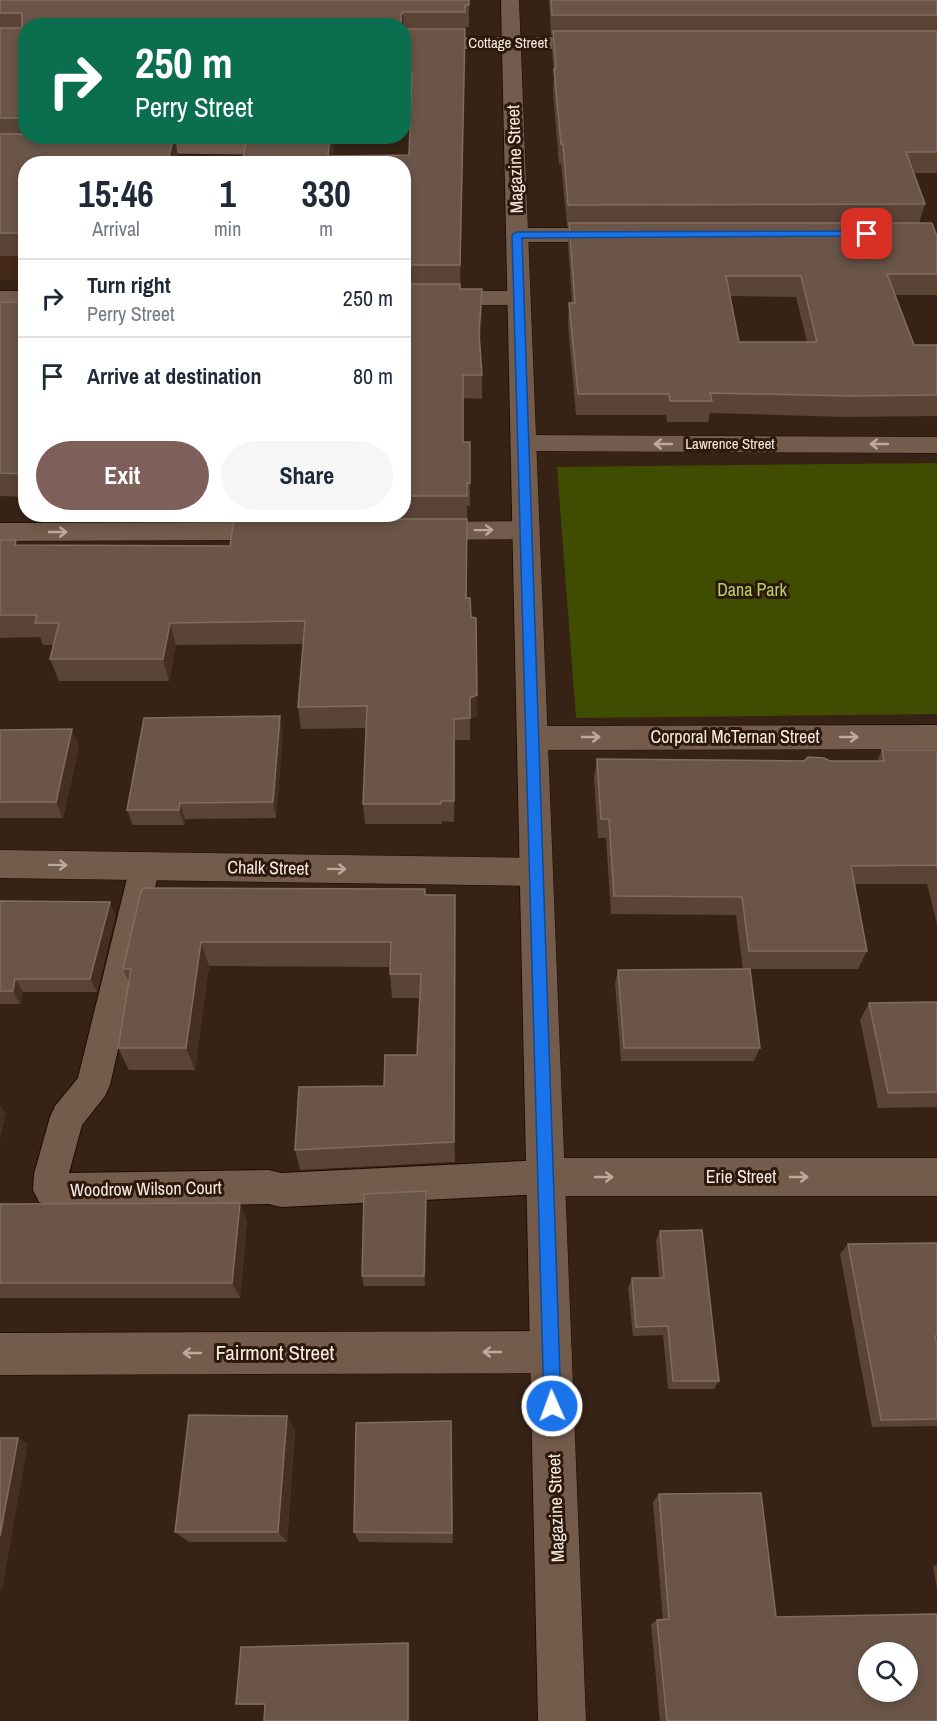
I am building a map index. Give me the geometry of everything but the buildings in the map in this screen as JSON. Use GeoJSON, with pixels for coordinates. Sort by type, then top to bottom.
{"type":"FeatureCollection","features":[{"type":"Feature","properties":{"kind":"street","name":"Magazine Street"},"geometry":{"type":"LineString","coordinates":[[510,0],[562,1721]]}},
{"type":"Feature","properties":{"kind":"street","name":"Cottage Street"},"geometry":{"type":"LineString","coordinates":[[411,43],[617,43]]}},
{"type":"Feature","properties":{"kind":"street"},"geometry":{"type":"LineString","coordinates":[[106,149],[284,149]]}},
{"type":"Feature","properties":{"kind":"street"},"geometry":{"type":"LineString","coordinates":[[517,235],[633,235]]}},
{"type":"Feature","properties":{"kind":"street"},"geometry":{"type":"LineString","coordinates":[[0,298],[18,298]]}},
{"type":"Feature","properties":{"kind":"street"},"geometry":{"type":"LineString","coordinates":[[411,298],[519,298]]}},
{"type":"Feature","properties":{"kind":"street","name":"Lawrence Street"},"geometry":{"type":"LineString","coordinates":[[523,443],[937,445]]}},
{"type":"Feature","properties":{"kind":"street"},"geometry":{"type":"LineString","coordinates":[[401,531],[526,530]]}},
{"type":"Feature","properties":{"kind":"street"},"geometry":{"type":"LineString","coordinates":[[0,532],[307,531]]}},
{"type":"Feature","properties":{"kind":"street","name":"Corporal McTernan Street"},"geometry":{"type":"LineString","coordinates":[[532,738],[937,737]]}},
{"type":"Feature","properties":{"kind":"street","name":"Chalk Street"},"geometry":{"type":"LineString","coordinates":[[0,864],[536,872]]}},
{"type":"Feature","properties":{"kind":"street","name":"Woodrow Wilson Court"},"geometry":{"type":"LineString","coordinates":[[145,866],[93,1085],[67,1117],[51,1174],[51,1190],[269,1187],[281,1190],[545,1177]]}},
{"type":"Feature","properties":{"kind":"street","name":"Erie Street"},"geometry":{"type":"LineString","coordinates":[[545,1177],[937,1177]]}},
{"type":"Feature","properties":{"kind":"street","name":"Fairmont Street"},"geometry":{"type":"LineString","coordinates":[[0,1354],[550,1352]]}},
{"type":"Feature","properties":{"kind":"shaded area"},"geometry":{"type":"Polygon","coordinates":[[[0,162],[18,162],[18,280],[0,280],[0,162]]]}},
{"type":"Feature","properties":{"kind":"green space","name":"Dana Park"},"geometry":{"type":"Polygon","coordinates":[[[937,463],[937,714],[576,718],[557,467],[937,463]]]}},
{"type":"Feature","properties":{"kind":"route"},"geometry":{"type":"LineString","coordinates":[[552,1406],[517,235],[867,234]]}}]}
